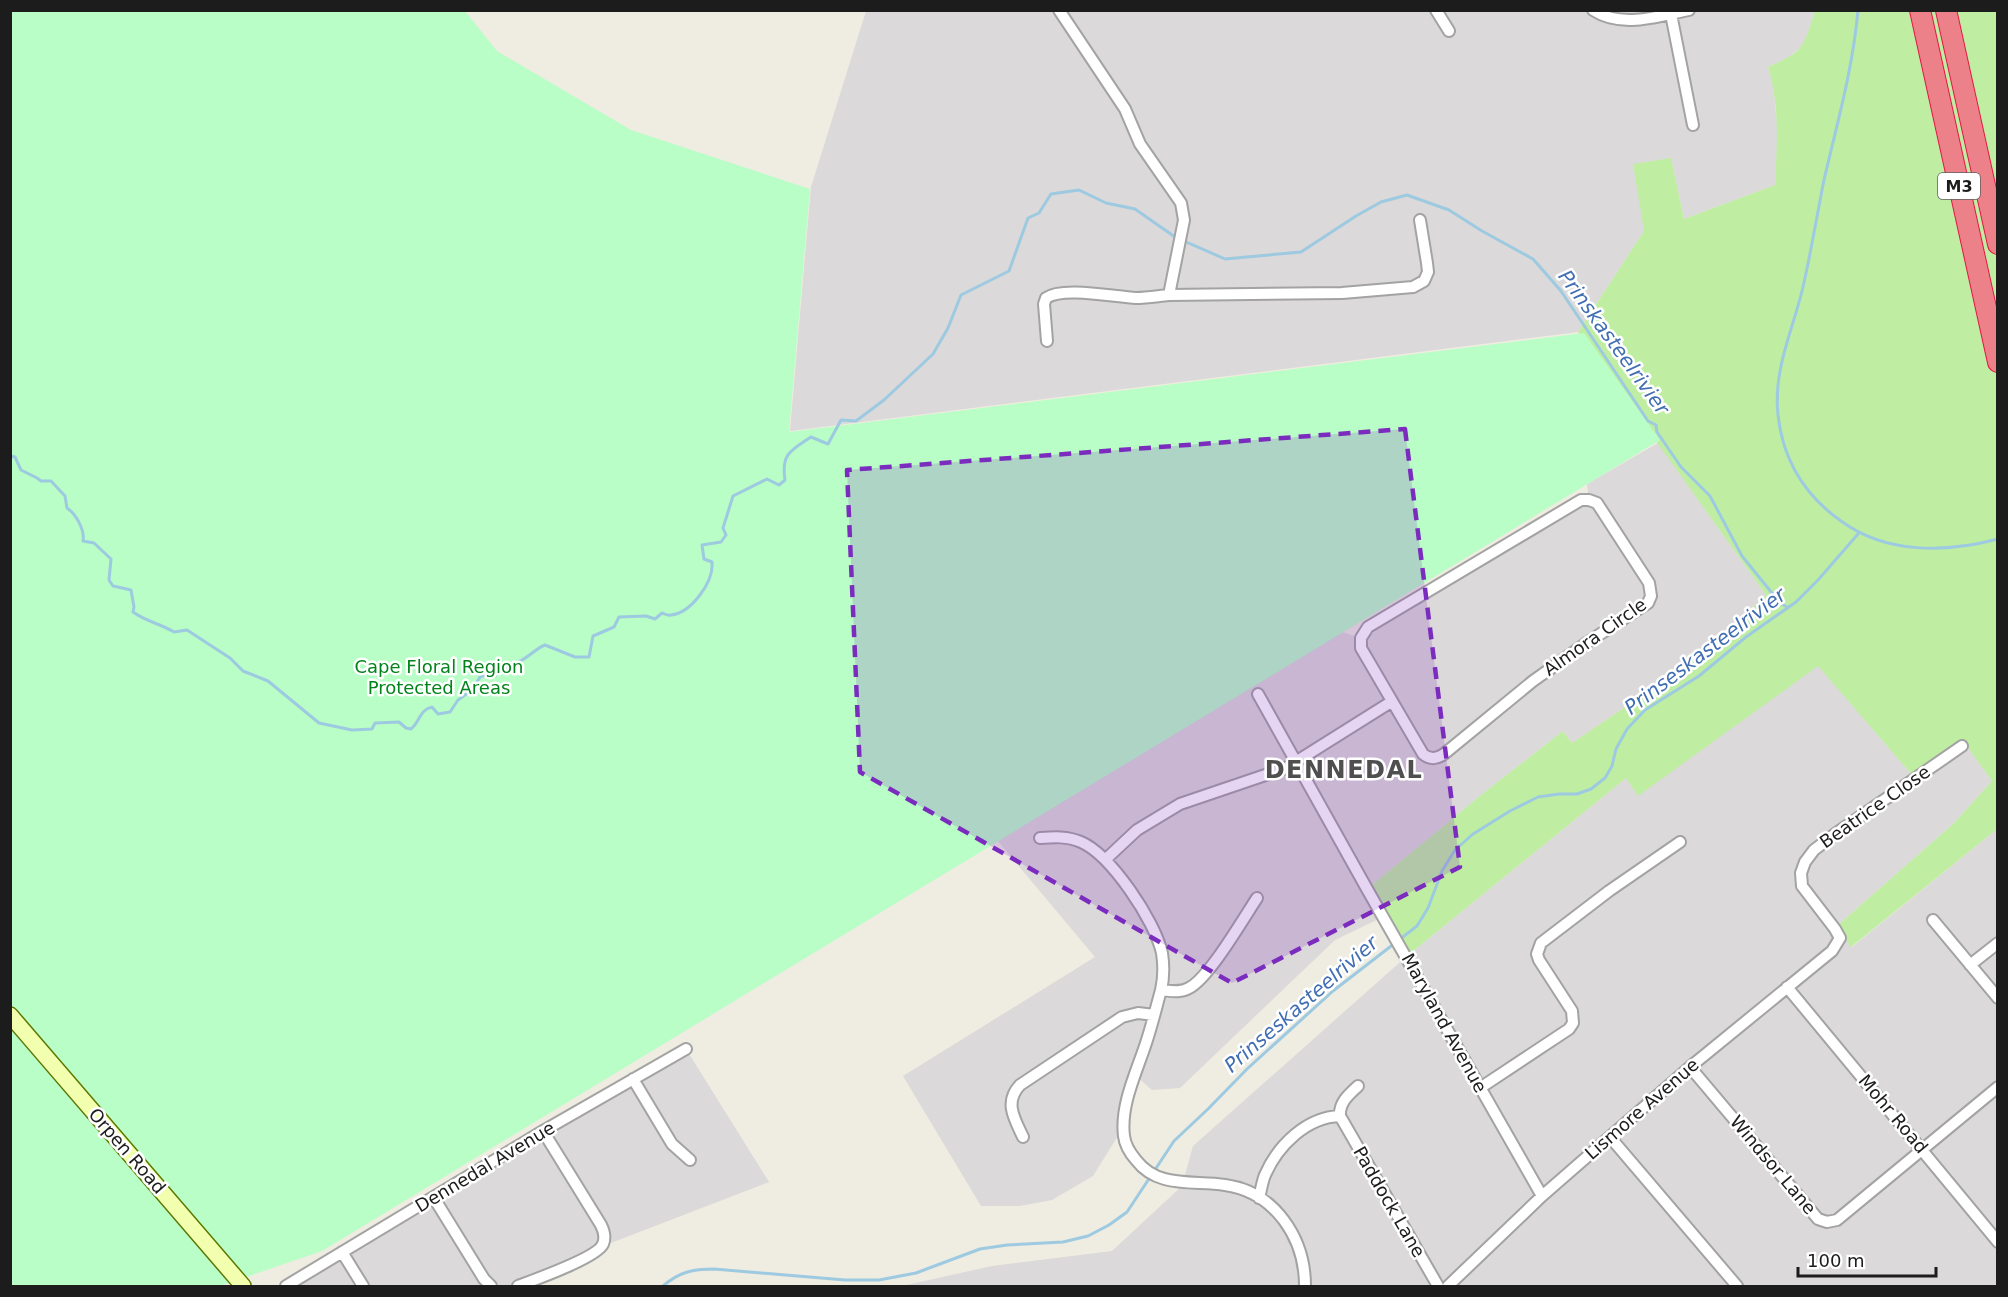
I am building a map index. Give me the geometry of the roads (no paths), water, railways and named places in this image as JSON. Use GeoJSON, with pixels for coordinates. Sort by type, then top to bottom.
{"type":"FeatureCollection","features":[{"type":"Feature","properties":{"kind":"highway","name":"M3"},"geometry":{"type":"LineString","coordinates":[[1920,10],[1998,362]]}},
{"type":"Feature","properties":{"kind":"highway","name":"M3"},"geometry":{"type":"LineString","coordinates":[[1946,10],[1998,244]]}},
{"type":"Feature","properties":{"kind":"main road","name":"Orpen Road"},"geometry":{"type":"LineString","coordinates":[[10,1015],[243,1287]]}},
{"type":"Feature","properties":{"kind":"street"},"geometry":{"type":"LineString","coordinates":[[1059,10],[1125,109],[1140,144],[1181,203],[1184,220],[1170,295]]}},
{"type":"Feature","properties":{"kind":"street"},"geometry":{"type":"LineString","coordinates":[[1436,10],[1449,31]]}},
{"type":"Feature","properties":{"kind":"street"},"geometry":{"type":"LineString","coordinates":[[1593,10],[1605,17],[1628,21],[1689,10]]}},
{"type":"Feature","properties":{"kind":"street"},"geometry":{"type":"LineString","coordinates":[[1671,14],[1693,124]]}},
{"type":"Feature","properties":{"kind":"street"},"geometry":{"type":"LineString","coordinates":[[1047,341],[1044,304],[1046,298],[1052,294],[1087,293],[1137,298],[1170,295],[1342,292],[1413,287],[1424,281],[1428,272],[1420,220]]}},
{"type":"Feature","properties":{"kind":"street","name":"Almora Circle"},"geometry":{"type":"LineString","coordinates":[[1581,500],[1597,503],[1649,584],[1651,596],[1648,603],[1533,681],[1439,758],[1428,758],[1423,754],[1391,702],[1361,648],[1362,638],[1368,627],[1581,500]]}},
{"type":"Feature","properties":{"kind":"street","name":"Maryland Avenue"},"geometry":{"type":"LineString","coordinates":[[1258,694],[1542,1196]]}},
{"type":"Feature","properties":{"kind":"street"},"geometry":{"type":"LineString","coordinates":[[1106,859],[1137,830],[1180,804],[1286,768],[1391,702]]}},
{"type":"Feature","properties":{"kind":"street","name":"Beatrice Close"},"geometry":{"type":"LineString","coordinates":[[1840,938],[1802,886],[1801,873],[1805,862],[1814,850],[1835,834],[1962,746]]}},
{"type":"Feature","properties":{"kind":"street"},"geometry":{"type":"LineString","coordinates":[[1040,838],[1070,838],[1083,843],[1106,859],[1134,898],[1155,934],[1163,962],[1161,990],[1125,1114],[1124,1137],[1132,1156],[1147,1171],[1163,1180],[1226,1185],[1259,1198],[1289,1224],[1296,1237],[1301,1253],[1305,1287]]}},
{"type":"Feature","properties":{"kind":"street"},"geometry":{"type":"LineString","coordinates":[[1480,1089],[1569,1029],[1573,1023],[1572,1011],[1539,960],[1537,954],[1541,943],[1609,891],[1680,842]]}},
{"type":"Feature","properties":{"kind":"street"},"geometry":{"type":"LineString","coordinates":[[1161,990],[1179,991],[1192,987],[1208,971],[1257,898]]}},
{"type":"Feature","properties":{"kind":"street"},"geometry":{"type":"LineString","coordinates":[[1933,920],[1998,998]]}},
{"type":"Feature","properties":{"kind":"street","name":"Lismore Avenue"},"geometry":{"type":"LineString","coordinates":[[1448,1287],[1542,1196],[1690,1067],[1832,951],[1840,938]]}},
{"type":"Feature","properties":{"kind":"street"},"geometry":{"type":"LineString","coordinates":[[1970,965],[1998,943]]}},
{"type":"Feature","properties":{"kind":"street","name":"Mohr Road"},"geometry":{"type":"LineString","coordinates":[[1787,987],[1998,1242]]}},
{"type":"Feature","properties":{"kind":"street"},"geometry":{"type":"LineString","coordinates":[[1023,1137],[1014,1118],[1011,1104],[1015,1090],[1020,1085],[1122,1017],[1138,1012],[1154,1015]]}},
{"type":"Feature","properties":{"kind":"street","name":"Dennedal Avenue"},"geometry":{"type":"LineString","coordinates":[[286,1287],[543,1131],[686,1049]]}},
{"type":"Feature","properties":{"kind":"street","name":"Windsor Lane"},"geometry":{"type":"LineString","coordinates":[[1690,1067],[1818,1218],[1827,1222],[1837,1220],[1922,1150]]}},
{"type":"Feature","properties":{"kind":"street"},"geometry":{"type":"LineString","coordinates":[[633,1078],[672,1143],[690,1160]]}},
{"type":"Feature","properties":{"kind":"street"},"geometry":{"type":"LineString","coordinates":[[1259,1198],[1265,1175],[1288,1140],[1321,1119],[1340,1116],[1343,1102],[1358,1086]]}},
{"type":"Feature","properties":{"kind":"street"},"geometry":{"type":"LineString","coordinates":[[1922,1150],[1998,1087]]}},
{"type":"Feature","properties":{"kind":"street","name":"Paddock Lane"},"geometry":{"type":"LineString","coordinates":[[1340,1116],[1438,1287]]}},
{"type":"Feature","properties":{"kind":"street"},"geometry":{"type":"LineString","coordinates":[[518,1287],[591,1255],[603,1246],[601,1226],[543,1131]]}},
{"type":"Feature","properties":{"kind":"street"},"geometry":{"type":"LineString","coordinates":[[1610,1137],[1737,1287]]}},
{"type":"Feature","properties":{"kind":"street"},"geometry":{"type":"LineString","coordinates":[[434,1198],[491,1287]]}},
{"type":"Feature","properties":{"kind":"street"},"geometry":{"type":"LineString","coordinates":[[342,1252],[363,1287]]}},
{"type":"Feature","properties":{"kind":"waterway"},"geometry":{"type":"LineString","coordinates":[[1858,10],[1848,75],[1806,274],[1778,382],[1778,415],[1781,432],[1790,462],[1806,488],[1828,511],[1858,532],[1877,540],[1916,548],[1957,547],[1998,539]]}},
{"type":"Feature","properties":{"kind":"waterway","name":"Prinskasteelrivier"},"geometry":{"type":"LineString","coordinates":[[10,456],[15,457],[21,470],[41,481],[51,481],[65,496],[67,508],[74,514],[81,527],[83,541],[94,543],[111,559],[109,580],[113,586],[131,590],[133,612],[174,632],[187,630],[230,658],[243,671],[268,681],[319,723],[352,730],[372,729],[375,723],[399,722],[411,729],[422,713],[428,709],[432,707],[438,714],[450,712],[458,700],[473,689],[480,677],[495,676],[504,668],[545,645],[575,657],[589,657],[593,636],[614,627],[619,617],[646,616],[655,619],[662,613],[670,615],[686,609],[700,595],[712,570],[712,562],[704,559],[702,545],[721,542],[726,535],[723,528],[733,496],[767,479],[779,485],[785,480],[784,464],[792,450],[811,437],[828,444],[841,420],[856,421],[884,400],[933,354],[948,328],[961,295],[1009,271],[1028,218],[1039,213],[1051,194],[1079,190],[1106,203],[1135,209],[1175,237]]}},
{"type":"Feature","properties":{"kind":"waterway","name":"Prinskasteelrivier"},"geometry":{"type":"LineString","coordinates":[[1184,241],[1225,259],[1301,252],[1381,202],[1407,195],[1449,210],[1533,259],[1561,291],[1648,421],[1656,425],[1657,432],[1681,467],[1710,496],[1742,556],[1780,603],[1787,607]]}},
{"type":"Feature","properties":{"kind":"waterway","name":"Prinseskasteelrivier"},"geometry":{"type":"LineString","coordinates":[[663,1286],[681,1274],[706,1269],[845,1280],[879,1280],[916,1273],[980,1249],[1063,1242],[1088,1236],[1109,1225],[1127,1212],[1174,1141],[1247,1069],[1333,991],[1417,926],[1428,908],[1442,871],[1455,850],[1473,834],[1538,797],[1577,794],[1591,789],[1605,778],[1612,766],[1616,749],[1627,729],[1645,710],[1699,676],[1746,637],[1796,602],[1858,534]]}},
{"type":"Feature","properties":{"kind":"district","name":"DENNEDAL"},"geometry":{"type":"Point","coordinates":[1344,770]}},
{"type":"Feature","properties":{"kind":"park label","name":"Cape Floral Region Protected Areas"},"geometry":{"type":"Point","coordinates":[439,677]}}]}
